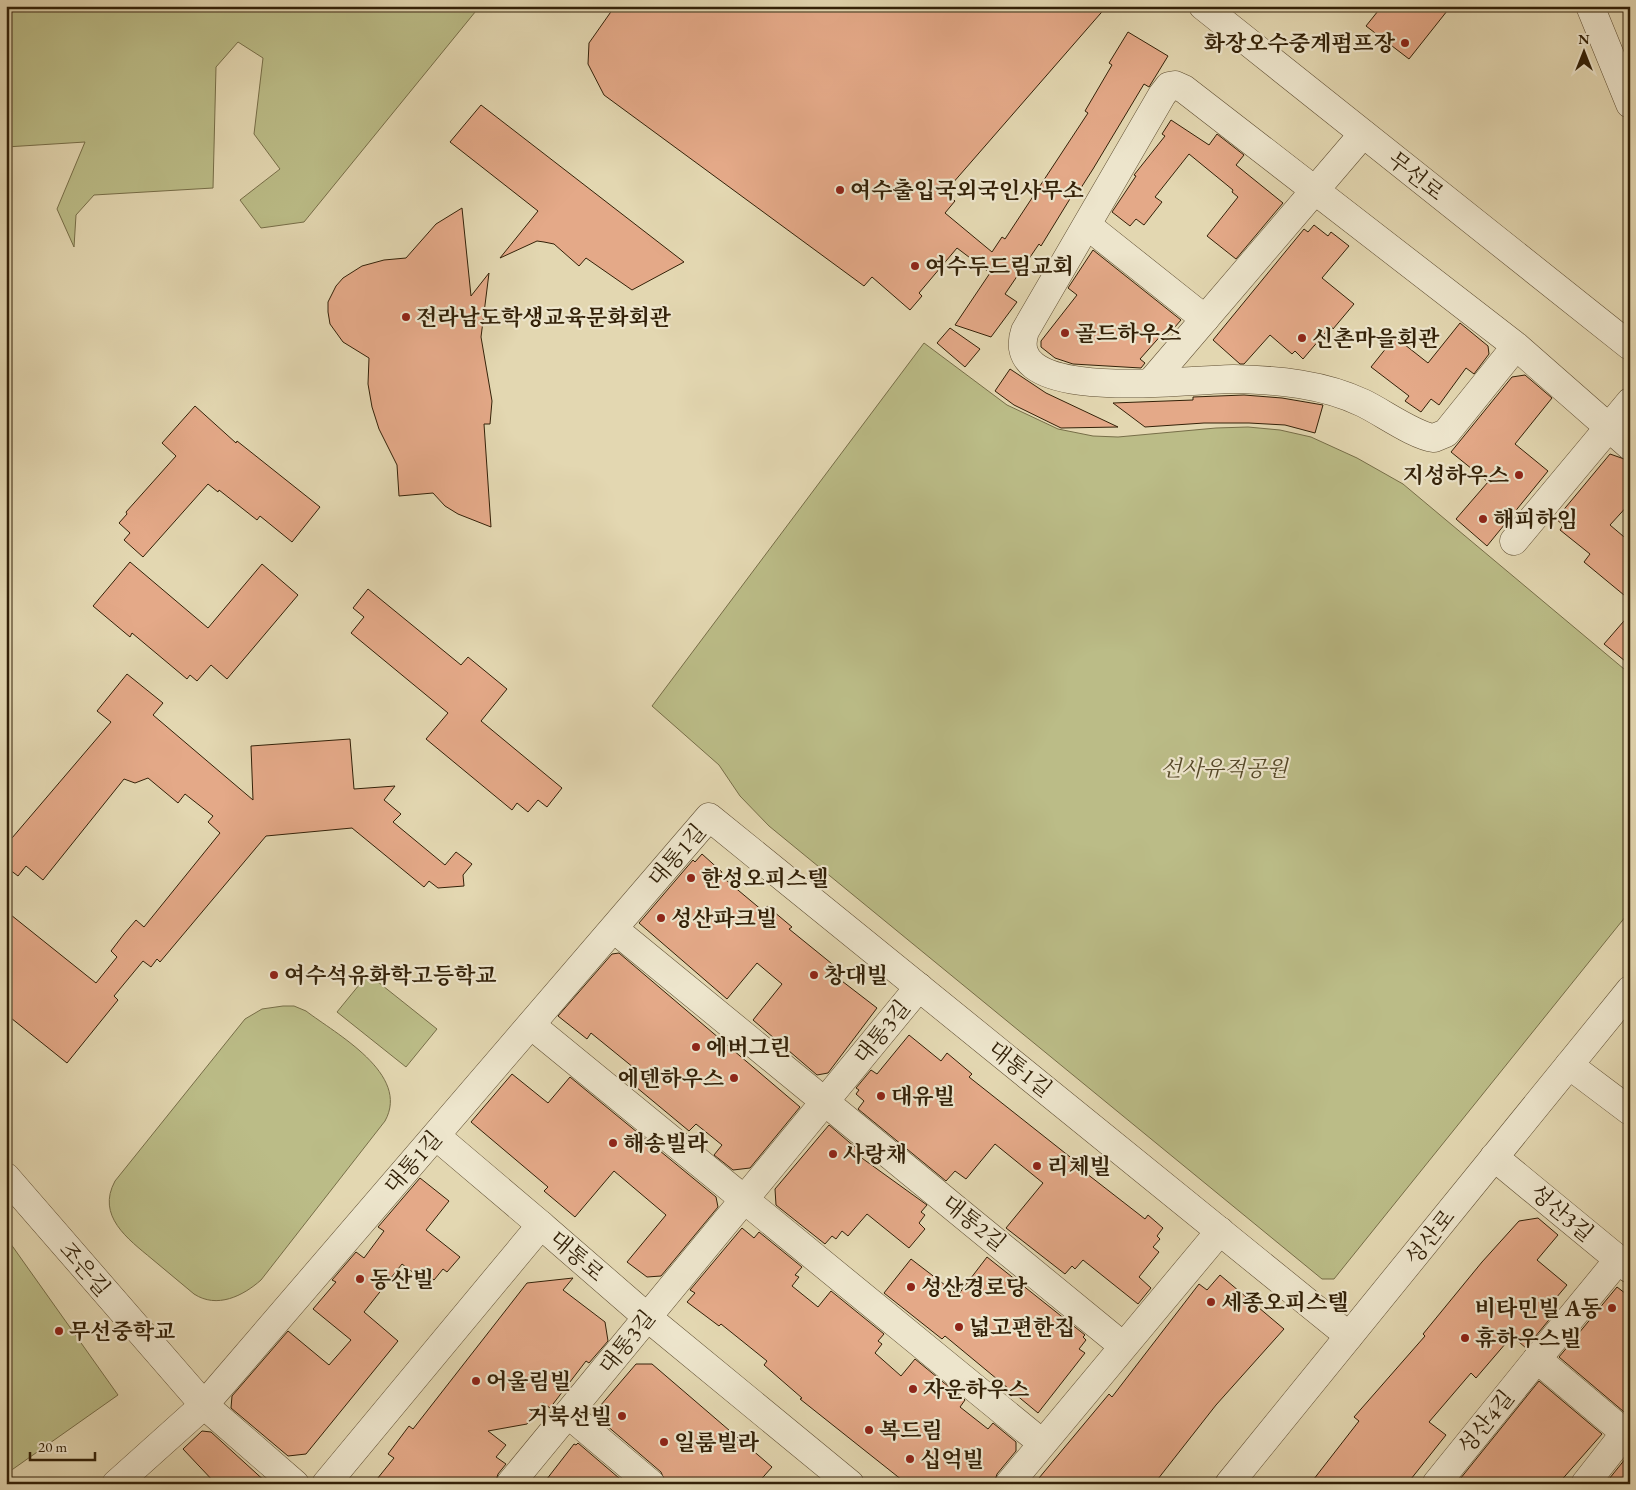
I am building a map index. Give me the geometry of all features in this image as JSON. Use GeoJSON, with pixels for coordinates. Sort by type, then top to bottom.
{"type":"FeatureCollection","features":[{"type":"Feature","properties":{"kind":"street","name":"무선로"},"geometry":{"type":"LineString","coordinates":[[1203,6],[1630,346]]}},
{"type":"Feature","properties":{"kind":"street"},"geometry":{"type":"LineString","coordinates":[[1590,6],[1630,104]]}},
{"type":"Feature","properties":{"kind":"street"},"geometry":{"type":"LineString","coordinates":[[1516,346],[1446,433],[1434,438],[1421,435],[1361,402],[1332,391],[1306,385],[1232,379],[1107,385],[1068,379],[1033,364],[1022,350],[1025,331],[1088,226],[1162,94],[1172,85],[1184,90],[1516,346],[1630,446]]}},
{"type":"Feature","properties":{"kind":"street"},"geometry":{"type":"LineString","coordinates":[[1151,382],[1363,134]]}},
{"type":"Feature","properties":{"kind":"street"},"geometry":{"type":"LineString","coordinates":[[1088,226],[1205,319]]}},
{"type":"Feature","properties":{"kind":"street"},"geometry":{"type":"LineString","coordinates":[[1514,541],[1630,402]]}},
{"type":"Feature","properties":{"kind":"street","name":"대통1길"},"geometry":{"type":"LineString","coordinates":[[116,1484],[204,1406],[709,817],[1350,1336]]}},
{"type":"Feature","properties":{"kind":"street"},"geometry":{"type":"LineString","coordinates":[[614,929],[825,1101]]}},
{"type":"Feature","properties":{"kind":"street","name":"대통3길"},"geometry":{"type":"LineString","coordinates":[[510,1484],[919,987]]}},
{"type":"Feature","properties":{"kind":"street","name":"성산로"},"geometry":{"type":"LineString","coordinates":[[1230,1484],[1630,990]]}},
{"type":"Feature","properties":{"kind":"street"},"geometry":{"type":"LineString","coordinates":[[531,1025],[1042,1443]]}},
{"type":"Feature","properties":{"kind":"street"},"geometry":{"type":"LineString","coordinates":[[1569,1064],[1630,1111]]}},
{"type":"Feature","properties":{"kind":"street","name":"대통2길"},"geometry":{"type":"LineString","coordinates":[[825,1101],[1123,1346]]}},
{"type":"Feature","properties":{"kind":"street"},"geometry":{"type":"LineString","coordinates":[[436,1136],[540,1225]]}},
{"type":"Feature","properties":{"kind":"street","name":"성산3길"},"geometry":{"type":"LineString","coordinates":[[1494,1157],[1624,1264]]}},
{"type":"Feature","properties":{"kind":"street","name":"조은길"},"geometry":{"type":"LineString","coordinates":[[6,1177],[204,1406],[294,1484]]}},
{"type":"Feature","properties":{"kind":"street","name":"대통로"},"geometry":{"type":"LineString","coordinates":[[326,1484],[540,1225],[647,1317],[850,1484]]}},
{"type":"Feature","properties":{"kind":"street"},"geometry":{"type":"LineString","coordinates":[[1008,1484],[1220,1231]]}},
{"type":"Feature","properties":{"kind":"street","name":"성산4길"},"geometry":{"type":"LineString","coordinates":[[1436,1484],[1537,1360],[1624,1264]]}},
{"type":"Feature","properties":{"kind":"street"},"geometry":{"type":"LineString","coordinates":[[1537,1360],[1628,1435],[1585,1484]]}},
{"type":"Feature","properties":{"kind":"street"},"geometry":{"type":"LineString","coordinates":[[568,1414],[651,1484]]}},
{"type":"Feature","properties":{"kind":"green space"},"geometry":{"type":"Polygon","coordinates":[[[6,6],[480,6],[304,222],[261,228],[240,200],[280,169],[254,134],[263,58],[238,42],[216,67],[213,188],[94,195],[76,215],[74,247],[57,209],[85,142],[6,147],[6,6]]]}},
{"type":"Feature","properties":{"kind":"green space","name":"선사유적공원"},"geometry":{"type":"Polygon","coordinates":[[[924,343],[1007,405],[1058,429],[1093,436],[1118,437],[1216,428],[1248,427],[1280,430],[1311,437],[1357,458],[1403,484],[1630,674],[1630,911],[1334,1279],[1322,1279],[769,826],[740,796],[719,765],[652,706],[924,343]]]}},
{"type":"Feature","properties":{"kind":"green space"},"geometry":{"type":"Polygon","coordinates":[[[368,974],[437,1029],[406,1067],[337,1012],[368,974]]]}},
{"type":"Feature","properties":{"kind":"green space"},"geometry":{"type":"Polygon","coordinates":[[[294,1006],[306,1011],[367,1057],[388,1087],[390,1104],[385,1121],[261,1280],[246,1291],[229,1299],[212,1300],[203,1298],[194,1294],[125,1235],[117,1226],[112,1216],[109,1205],[110,1194],[115,1181],[245,1019],[262,1009],[294,1006]]]}},
{"type":"Feature","properties":{"kind":"green space"},"geometry":{"type":"Polygon","coordinates":[[[8,1240],[118,1395],[6,1474],[6,1241],[8,1240]]]}},
{"type":"Feature","properties":{"kind":"building","name":"여수출입국외국인사무소"},"geometry":{"type":"Polygon","coordinates":[[[615,6],[1107,6],[945,192],[955,201],[945,213],[992,252],[1002,237],[1005,239],[1088,113],[1085,111],[1112,65],[1109,63],[1128,32],[1168,56],[1149,87],[1144,84],[1079,191],[1076,189],[1041,246],[1039,244],[1005,294],[1017,302],[991,337],[955,325],[990,273],[957,248],[919,293],[922,296],[910,310],[872,277],[864,286],[604,95],[588,64],[589,43],[615,6]]]}},
{"type":"Feature","properties":{"kind":"building","name":"화장오수중계펌프장"},"geometry":{"type":"Polygon","coordinates":[[[1382,6],[1451,6],[1409,59],[1366,26],[1382,6]]]}},
{"type":"Feature","properties":{"kind":"building"},"geometry":{"type":"Polygon","coordinates":[[[481,105],[684,262],[632,290],[586,258],[579,266],[554,244],[537,241],[500,258],[538,211],[450,142],[481,105]]]}},
{"type":"Feature","properties":{"kind":"building"},"geometry":{"type":"Polygon","coordinates":[[[1171,120],[1209,145],[1217,134],[1244,155],[1236,165],[1283,203],[1236,259],[1207,236],[1238,197],[1232,192],[1233,190],[1189,154],[1155,197],[1162,202],[1144,225],[1136,219],[1130,226],[1112,212],[1136,176],[1134,175],[1165,136],[1162,134],[1171,120]]]}},
{"type":"Feature","properties":{"kind":"building","name":"전라남도학생교육문화회관"},"geometry":{"type":"Polygon","coordinates":[[[462,208],[471,296],[489,273],[481,337],[492,401],[490,424],[484,424],[491,527],[458,514],[445,506],[433,493],[399,496],[397,465],[379,429],[372,407],[368,384],[369,358],[343,342],[330,324],[328,312],[328,302],[336,286],[343,278],[362,266],[384,260],[406,258],[436,224],[462,208]]]}},
{"type":"Feature","properties":{"kind":"building"},"geometry":{"type":"Polygon","coordinates":[[[1314,225],[1328,236],[1331,232],[1349,246],[1322,278],[1354,304],[1333,329],[1331,326],[1303,359],[1295,351],[1292,354],[1270,335],[1244,364],[1240,364],[1213,340],[1304,229],[1308,232],[1314,225]]]}},
{"type":"Feature","properties":{"kind":"building"},"geometry":{"type":"Polygon","coordinates":[[[1093,250],[1181,320],[1168,335],[1164,332],[1140,359],[1145,363],[1141,368],[1073,364],[1055,358],[1041,347],[1041,341],[1077,295],[1068,288],[1093,250]]]}},
{"type":"Feature","properties":{"kind":"building"},"geometry":{"type":"Polygon","coordinates":[[[1460,323],[1488,346],[1489,354],[1474,374],[1466,368],[1439,405],[1431,399],[1421,412],[1405,401],[1409,396],[1371,367],[1395,337],[1428,363],[1460,323]]]}},
{"type":"Feature","properties":{"kind":"building"},"geometry":{"type":"Polygon","coordinates":[[[950,328],[980,349],[965,367],[937,343],[950,328]]]}},
{"type":"Feature","properties":{"kind":"building"},"geometry":{"type":"Polygon","coordinates":[[[1010,369],[1046,393],[1118,427],[1061,428],[1014,405],[995,391],[1010,369]]]}},
{"type":"Feature","properties":{"kind":"building"},"geometry":{"type":"Polygon","coordinates":[[[1525,375],[1552,398],[1515,444],[1548,471],[1487,546],[1456,519],[1488,482],[1451,452],[1512,377],[1525,375]]]}},
{"type":"Feature","properties":{"kind":"building"},"geometry":{"type":"Polygon","coordinates":[[[1244,395],[1282,398],[1323,405],[1315,433],[1285,425],[1249,423],[1204,423],[1145,427],[1113,403],[1193,400],[1193,397],[1244,395]]]}},
{"type":"Feature","properties":{"kind":"building"},"geometry":{"type":"Polygon","coordinates":[[[195,406],[236,443],[237,441],[320,507],[292,542],[260,516],[257,520],[219,490],[218,492],[208,484],[143,557],[124,540],[130,533],[119,523],[127,514],[126,512],[176,456],[162,443],[195,406]]]}},
{"type":"Feature","properties":{"kind":"building"},"geometry":{"type":"Polygon","coordinates":[[[1610,454],[1630,461],[1630,503],[1610,525],[1630,542],[1630,600],[1584,562],[1590,554],[1560,530],[1563,525],[1556,519],[1610,454]]]}},
{"type":"Feature","properties":{"kind":"building"},"geometry":{"type":"Polygon","coordinates":[[[130,562],[208,628],[262,564],[298,595],[227,679],[211,665],[197,681],[190,675],[187,679],[132,633],[130,637],[93,606],[130,562]]]}},
{"type":"Feature","properties":{"kind":"building"},"geometry":{"type":"Polygon","coordinates":[[[368,589],[461,665],[468,657],[507,689],[481,721],[562,788],[547,807],[538,800],[528,812],[517,803],[512,810],[426,739],[448,713],[351,633],[364,617],[353,608],[368,589]]]}},
{"type":"Feature","properties":{"kind":"building"},"geometry":{"type":"Polygon","coordinates":[[[1630,614],[1630,665],[1604,644],[1630,614]]]}},
{"type":"Feature","properties":{"kind":"building"},"geometry":{"type":"Polygon","coordinates":[[[127,674],[163,703],[153,715],[253,800],[251,746],[350,739],[354,789],[395,786],[384,800],[401,814],[393,822],[445,865],[456,852],[472,864],[463,875],[464,886],[438,888],[429,881],[424,887],[352,828],[266,836],[160,962],[157,959],[151,967],[143,961],[114,996],[118,1000],[67,1063],[6,1014],[6,911],[96,983],[117,957],[111,951],[124,934],[136,920],[144,927],[220,833],[208,822],[213,816],[185,794],[178,803],[148,778],[135,783],[124,779],[43,880],[26,866],[18,876],[6,867],[6,845],[111,722],[97,711],[127,674]]]}},
{"type":"Feature","properties":{"kind":"building"},"geometry":{"type":"Polygon","coordinates":[[[702,854],[722,872],[720,875],[763,911],[767,906],[792,927],[789,929],[842,972],[838,978],[877,1008],[828,1073],[817,1075],[753,1020],[782,984],[757,963],[727,999],[639,923],[693,860],[695,862],[702,854]]]}},
{"type":"Feature","properties":{"kind":"building"},"geometry":{"type":"Polygon","coordinates":[[[619,953],[800,1107],[750,1168],[733,1170],[714,1155],[722,1145],[696,1124],[689,1131],[630,1082],[639,1072],[591,1033],[587,1039],[558,1016],[612,954],[619,953]]]}},
{"type":"Feature","properties":{"kind":"building"},"geometry":{"type":"Polygon","coordinates":[[[909,1035],[941,1061],[947,1053],[972,1074],[969,1077],[1084,1168],[1082,1170],[1145,1219],[1148,1215],[1163,1228],[1157,1236],[1160,1239],[1153,1247],[1159,1252],[1139,1277],[1151,1288],[1138,1304],[1083,1260],[1075,1269],[1072,1266],[1065,1274],[1006,1228],[1043,1183],[995,1144],[966,1179],[955,1171],[946,1181],[858,1109],[864,1101],[856,1094],[859,1090],[856,1088],[871,1070],[877,1074],[909,1035]]]}},
{"type":"Feature","properties":{"kind":"building"},"geometry":{"type":"Polygon","coordinates":[[[512,1074],[548,1103],[570,1077],[716,1197],[718,1207],[661,1276],[647,1277],[627,1262],[666,1215],[614,1171],[575,1217],[544,1191],[548,1187],[471,1122],[512,1074]]]}},
{"type":"Feature","properties":{"kind":"building"},"geometry":{"type":"Polygon","coordinates":[[[829,1125],[862,1153],[859,1156],[927,1205],[921,1212],[925,1215],[919,1223],[925,1229],[909,1248],[867,1214],[848,1236],[842,1231],[836,1239],[832,1236],[825,1244],[776,1205],[775,1189],[829,1125]]]}},
{"type":"Feature","properties":{"kind":"building"},"geometry":{"type":"Polygon","coordinates":[[[420,1178],[449,1201],[426,1230],[460,1257],[447,1272],[443,1269],[434,1280],[431,1278],[427,1283],[402,1264],[364,1312],[398,1341],[306,1454],[288,1456],[231,1408],[232,1396],[288,1331],[329,1365],[351,1340],[313,1309],[336,1282],[332,1280],[356,1252],[364,1258],[384,1231],[378,1227],[420,1178]]]}},
{"type":"Feature","properties":{"kind":"building"},"geometry":{"type":"Polygon","coordinates":[[[1538,1218],[1558,1235],[1537,1260],[1567,1285],[1550,1305],[1557,1310],[1526,1348],[1512,1336],[1476,1378],[1471,1373],[1429,1422],[1446,1435],[1407,1484],[1310,1484],[1359,1421],[1354,1417],[1425,1336],[1423,1334],[1482,1262],[1519,1221],[1538,1218]]]}},
{"type":"Feature","properties":{"kind":"building"},"geometry":{"type":"Polygon","coordinates":[[[742,1228],[754,1238],[759,1232],[802,1267],[795,1275],[799,1277],[792,1286],[818,1307],[831,1291],[884,1334],[878,1341],[882,1344],[875,1353],[901,1376],[915,1359],[965,1400],[960,1407],[988,1429],[993,1423],[1016,1442],[1016,1451],[997,1474],[994,1484],[907,1484],[800,1399],[802,1398],[764,1365],[767,1361],[721,1324],[719,1326],[687,1302],[695,1293],[690,1290],[742,1228]]]}},
{"type":"Feature","properties":{"kind":"building"},"geometry":{"type":"Polygon","coordinates":[[[987,1257],[1085,1335],[1083,1337],[1086,1340],[1079,1349],[1085,1353],[1038,1413],[945,1336],[942,1339],[884,1293],[911,1259],[958,1295],[987,1257]]]}},
{"type":"Feature","properties":{"kind":"building"},"geometry":{"type":"Polygon","coordinates":[[[1220,1275],[1284,1329],[1216,1405],[1154,1484],[1034,1484],[1109,1394],[1112,1397],[1199,1284],[1207,1290],[1220,1275]]]}},
{"type":"Feature","properties":{"kind":"building"},"geometry":{"type":"Polygon","coordinates":[[[573,1278],[563,1290],[605,1322],[608,1341],[589,1363],[586,1361],[550,1408],[543,1403],[527,1424],[488,1431],[506,1445],[496,1457],[506,1464],[498,1474],[495,1484],[373,1484],[394,1458],[388,1454],[409,1426],[413,1429],[527,1283],[573,1278]]]}},
{"type":"Feature","properties":{"kind":"building"},"geometry":{"type":"Polygon","coordinates":[[[1617,1287],[1630,1297],[1630,1417],[1559,1357],[1617,1287]]]}},
{"type":"Feature","properties":{"kind":"building"},"geometry":{"type":"Polygon","coordinates":[[[636,1364],[652,1364],[772,1467],[757,1484],[666,1484],[661,1472],[599,1419],[606,1411],[600,1406],[636,1364]]]}},
{"type":"Feature","properties":{"kind":"building"},"geometry":{"type":"Polygon","coordinates":[[[1539,1381],[1602,1434],[1558,1484],[1456,1484],[1539,1381]]]}},
{"type":"Feature","properties":{"kind":"building"},"geometry":{"type":"Polygon","coordinates":[[[202,1431],[211,1432],[268,1484],[216,1484],[183,1449],[202,1431]]]}},
{"type":"Feature","properties":{"kind":"building"},"geometry":{"type":"Polygon","coordinates":[[[578,1443],[626,1484],[543,1484],[574,1444],[578,1443]]]}},
{"type":"Feature","properties":{"kind":"building"},"geometry":{"type":"Polygon","coordinates":[[[1630,1453],[1630,1484],[1613,1484],[1609,1479],[1630,1453]]]}},
{"type":"Feature","properties":{"kind":"place","name":"화장오수중계펌프장"},"geometry":{"type":"Point","coordinates":[1405,43]}},
{"type":"Feature","properties":{"kind":"place","name":"여수출입국외국인사무소"},"geometry":{"type":"Point","coordinates":[840,190]}},
{"type":"Feature","properties":{"kind":"place","name":"여수두드림교회"},"geometry":{"type":"Point","coordinates":[915,266]}},
{"type":"Feature","properties":{"kind":"place","name":"전라남도학생교육문화회관"},"geometry":{"type":"Point","coordinates":[406,317]}},
{"type":"Feature","properties":{"kind":"place","name":"골드하우스"},"geometry":{"type":"Point","coordinates":[1065,333]}},
{"type":"Feature","properties":{"kind":"place","name":"신촌마을회관"},"geometry":{"type":"Point","coordinates":[1302,338]}},
{"type":"Feature","properties":{"kind":"place","name":"지성하우스"},"geometry":{"type":"Point","coordinates":[1519,475]}},
{"type":"Feature","properties":{"kind":"place","name":"해피하임"},"geometry":{"type":"Point","coordinates":[1483,519]}},
{"type":"Feature","properties":{"kind":"place","name":"한성오피스텔"},"geometry":{"type":"Point","coordinates":[691,878]}},
{"type":"Feature","properties":{"kind":"place","name":"성산파크빌"},"geometry":{"type":"Point","coordinates":[661,918]}},
{"type":"Feature","properties":{"kind":"place","name":"여수석유화학고등학교"},"geometry":{"type":"Point","coordinates":[274,975]}},
{"type":"Feature","properties":{"kind":"place","name":"창대빌"},"geometry":{"type":"Point","coordinates":[814,975]}},
{"type":"Feature","properties":{"kind":"place","name":"에버그린"},"geometry":{"type":"Point","coordinates":[696,1047]}},
{"type":"Feature","properties":{"kind":"place","name":"에덴하우스"},"geometry":{"type":"Point","coordinates":[734,1078]}},
{"type":"Feature","properties":{"kind":"place","name":"대유빌"},"geometry":{"type":"Point","coordinates":[881,1096]}},
{"type":"Feature","properties":{"kind":"place","name":"해송빌라"},"geometry":{"type":"Point","coordinates":[613,1143]}},
{"type":"Feature","properties":{"kind":"place","name":"사랑채"},"geometry":{"type":"Point","coordinates":[833,1154]}},
{"type":"Feature","properties":{"kind":"place","name":"리체빌"},"geometry":{"type":"Point","coordinates":[1037,1166]}},
{"type":"Feature","properties":{"kind":"place","name":"동산빌"},"geometry":{"type":"Point","coordinates":[360,1279]}},
{"type":"Feature","properties":{"kind":"place","name":"성산경로당"},"geometry":{"type":"Point","coordinates":[911,1287]}},
{"type":"Feature","properties":{"kind":"place","name":"세종오피스텔"},"geometry":{"type":"Point","coordinates":[1211,1302]}},
{"type":"Feature","properties":{"kind":"place","name":"비타민빌 A동"},"geometry":{"type":"Point","coordinates":[1612,1308]}},
{"type":"Feature","properties":{"kind":"place","name":"넓고편한집"},"geometry":{"type":"Point","coordinates":[959,1327]}},
{"type":"Feature","properties":{"kind":"place","name":"무선중학교"},"geometry":{"type":"Point","coordinates":[59,1331]}},
{"type":"Feature","properties":{"kind":"place","name":"휴하우스빌"},"geometry":{"type":"Point","coordinates":[1465,1338]}},
{"type":"Feature","properties":{"kind":"place","name":"어울림빌"},"geometry":{"type":"Point","coordinates":[476,1381]}},
{"type":"Feature","properties":{"kind":"place","name":"자운하우스"},"geometry":{"type":"Point","coordinates":[913,1389]}},
{"type":"Feature","properties":{"kind":"place","name":"거북선빌"},"geometry":{"type":"Point","coordinates":[622,1416]}},
{"type":"Feature","properties":{"kind":"place","name":"복드림"},"geometry":{"type":"Point","coordinates":[869,1430]}},
{"type":"Feature","properties":{"kind":"place","name":"일룸빌라"},"geometry":{"type":"Point","coordinates":[664,1442]}},
{"type":"Feature","properties":{"kind":"place","name":"십억빌"},"geometry":{"type":"Point","coordinates":[910,1459]}}]}
